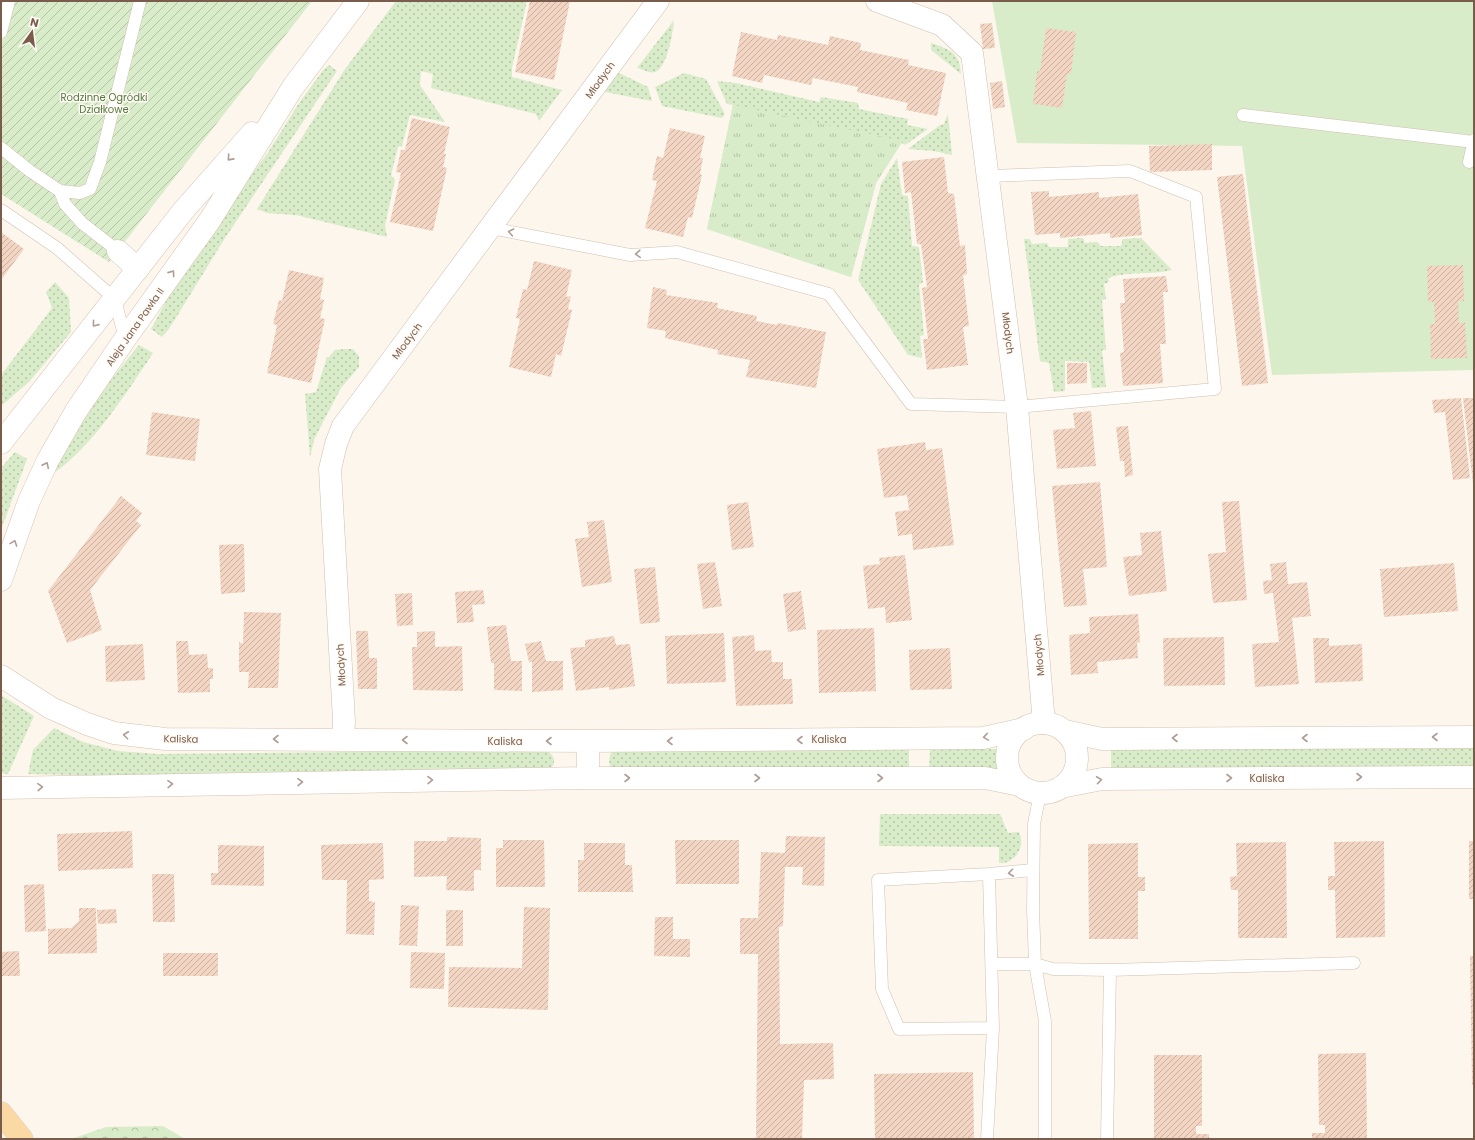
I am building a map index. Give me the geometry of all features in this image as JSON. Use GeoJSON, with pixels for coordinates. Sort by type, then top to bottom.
{"type":"FeatureCollection","features":[{"type":"Feature","properties":{"kind":"main road"},"geometry":{"type":"LineString","coordinates":[[1,1113],[22,1139]]}},
{"type":"Feature","properties":{"kind":"street","name":"Aleja Jana Pawła II"},"geometry":{"type":"LineString","coordinates":[[1,580],[29,501],[48,460],[76,411],[125,339],[210,220],[293,88],[358,1]]}},
{"type":"Feature","properties":{"kind":"street","name":"Młodych"},"geometry":{"type":"LineString","coordinates":[[343,739],[344,721],[330,469],[336,444],[343,426],[658,1]]}},
{"type":"Feature","properties":{"kind":"street","name":"Młodych"},"geometry":{"type":"LineString","coordinates":[[877,1],[942,25],[972,53],[1017,407],[1044,723]]}},
{"type":"Feature","properties":{"kind":"street","name":"Aleja Jana Pawła II"},"geometry":{"type":"LineString","coordinates":[[1,443],[183,211],[293,88]]}},
{"type":"Feature","properties":{"kind":"street"},"geometry":{"type":"LineString","coordinates":[[118,251],[138,269]]}},
{"type":"Feature","properties":{"kind":"street","name":"Kaliska"},"geometry":{"type":"LineString","coordinates":[[1,676],[51,708],[87,724],[114,733],[165,739],[588,741],[983,738],[1024,729]]}},
{"type":"Feature","properties":{"kind":"street"},"geometry":{"type":"LineString","coordinates":[[1,788],[588,778],[985,778],[1020,785],[1040,793],[1051,792],[1061,787],[1069,780],[1075,771],[1077,760],[1076,749],[1072,739],[1064,731],[1055,726],[1044,723],[1034,724],[1024,729],[1016,736],[1010,745],[1008,756],[1011,772],[1020,785]]}},
{"type":"Feature","properties":{"kind":"street"},"geometry":{"type":"LineString","coordinates":[[1064,731],[1102,739],[1474,737]]}},
{"type":"Feature","properties":{"kind":"street"},"geometry":{"type":"LineString","coordinates":[[588,741],[588,778]]}},
{"type":"Feature","properties":{"kind":"street","name":"Kaliska"},"geometry":{"type":"LineString","coordinates":[[1061,787],[1102,779],[1474,777]]}},
{"type":"Feature","properties":{"kind":"lane"},"geometry":{"type":"LineString","coordinates":[[1,32],[8,1]]}},
{"type":"Feature","properties":{"kind":"lane"},"geometry":{"type":"LineString","coordinates":[[1,148],[30,171],[60,191],[80,193],[90,189],[100,162],[140,1]]}},
{"type":"Feature","properties":{"kind":"lane"},"geometry":{"type":"LineString","coordinates":[[1243,115],[1474,141],[1469,162]]}},
{"type":"Feature","properties":{"kind":"lane"},"geometry":{"type":"LineString","coordinates":[[491,228],[630,255],[677,252],[829,294],[911,404],[1017,407],[1215,388],[1196,196],[1130,171],[988,176]]}},
{"type":"Feature","properties":{"kind":"lane"},"geometry":{"type":"LineString","coordinates":[[60,191],[65,204],[82,222],[118,251]]}},
{"type":"Feature","properties":{"kind":"lane"},"geometry":{"type":"LineString","coordinates":[[1,210],[57,248],[115,299],[125,339]]}},
{"type":"Feature","properties":{"kind":"lane"},"geometry":{"type":"LineString","coordinates":[[1040,793],[1034,824],[1033,870],[1035,964],[1045,1021],[1045,1139]]}},
{"type":"Feature","properties":{"kind":"lane"},"geometry":{"type":"LineString","coordinates":[[993,1028],[899,1029],[882,989],[878,880],[1003,874],[1033,870]]}},
{"type":"Feature","properties":{"kind":"lane"},"geometry":{"type":"LineString","coordinates":[[987,1139],[993,1028],[990,874]]}},
{"type":"Feature","properties":{"kind":"lane"},"geometry":{"type":"LineString","coordinates":[[992,964],[1035,964],[1053,969],[1110,970],[1354,963]]}},
{"type":"Feature","properties":{"kind":"lane"},"geometry":{"type":"LineString","coordinates":[[1107,1139],[1110,970]]}},
{"type":"Feature","properties":{"kind":"green space","name":"Rodzinne Ogródki Działkowe"},"geometry":{"type":"Polygon","coordinates":[[[1,1],[312,1],[109,262],[1,194],[1,1]]]}},
{"type":"Feature","properties":{"kind":"green space"},"geometry":{"type":"Polygon","coordinates":[[[396,1],[527,1],[512,68],[512,77],[562,90],[539,121],[536,114],[431,88],[433,74],[421,71],[420,85],[445,122],[410,115],[402,146],[398,147],[391,175],[395,180],[385,225],[387,237],[296,215],[267,213],[257,209],[345,69],[396,1]]]}},
{"type":"Feature","properties":{"kind":"green space"},"geometry":{"type":"Polygon","coordinates":[[[992,1],[1474,1],[1474,370],[1272,375],[1242,146],[1017,143],[992,1]]]}},
{"type":"Feature","properties":{"kind":"green space"},"geometry":{"type":"Polygon","coordinates":[[[674,20],[669,49],[663,64],[655,72],[637,68],[674,20]]]}},
{"type":"Feature","properties":{"kind":"green space"},"geometry":{"type":"Polygon","coordinates":[[[931,43],[944,47],[953,53],[959,61],[961,74],[931,50],[931,43]]]}},
{"type":"Feature","properties":{"kind":"green space"},"geometry":{"type":"Polygon","coordinates":[[[329,65],[337,71],[225,238],[169,329],[162,337],[151,329],[170,294],[246,182],[267,154],[299,103],[324,69],[329,65]]]}},
{"type":"Feature","properties":{"kind":"green space"},"geometry":{"type":"Polygon","coordinates":[[[613,70],[648,87],[652,101],[605,92],[603,84],[613,70]]]}},
{"type":"Feature","properties":{"kind":"green space"},"geometry":{"type":"Polygon","coordinates":[[[684,73],[706,79],[725,114],[722,118],[662,106],[655,87],[684,73]]]}},
{"type":"Feature","properties":{"kind":"green space"},"geometry":{"type":"Polygon","coordinates":[[[717,81],[736,83],[819,102],[821,97],[858,103],[859,109],[908,119],[907,125],[928,129],[905,145],[901,143],[876,183],[851,277],[707,229],[733,105],[727,104],[717,81]]]}},
{"type":"Feature","properties":{"kind":"green space"},"geometry":{"type":"Polygon","coordinates":[[[733,105],[903,141],[876,183],[851,277],[707,229],[733,105]]]}},
{"type":"Feature","properties":{"kind":"green space"},"geometry":{"type":"Polygon","coordinates":[[[948,114],[952,155],[934,151],[908,149],[940,125],[944,124],[948,114]]]}},
{"type":"Feature","properties":{"kind":"green space"},"geometry":{"type":"Polygon","coordinates":[[[897,158],[902,195],[908,196],[912,246],[919,247],[923,282],[919,285],[924,335],[920,336],[922,358],[908,355],[858,280],[881,184],[897,158]]]}},
{"type":"Feature","properties":{"kind":"green space"},"geometry":{"type":"Polygon","coordinates":[[[1083,238],[1085,243],[1097,242],[1101,246],[1121,246],[1123,239],[1141,238],[1172,270],[1123,274],[1108,278],[1109,282],[1104,284],[1106,299],[1102,300],[1106,350],[1102,350],[1106,387],[1092,388],[1089,362],[1065,361],[1065,391],[1054,392],[1049,363],[1040,361],[1024,239],[1030,239],[1032,244],[1047,243],[1049,247],[1068,247],[1068,239],[1083,238]]]}},
{"type":"Feature","properties":{"kind":"green space"},"geometry":{"type":"Polygon","coordinates":[[[55,282],[69,298],[71,332],[29,382],[1,406],[1,375],[52,308],[46,292],[55,282]]]}},
{"type":"Feature","properties":{"kind":"green space"},"geometry":{"type":"Polygon","coordinates":[[[139,345],[153,353],[108,418],[95,434],[82,449],[54,473],[82,422],[115,375],[139,345]]]}},
{"type":"Feature","properties":{"kind":"green space"},"geometry":{"type":"Polygon","coordinates":[[[353,349],[359,356],[359,367],[341,388],[314,440],[310,457],[305,394],[316,392],[327,357],[329,357],[335,350],[353,349]]]}},
{"type":"Feature","properties":{"kind":"green space"},"geometry":{"type":"Polygon","coordinates":[[[15,452],[27,459],[1,530],[1,468],[15,452]]]}},
{"type":"Feature","properties":{"kind":"green space"},"geometry":{"type":"Polygon","coordinates":[[[1,695],[34,716],[8,774],[1,773],[1,695]]]}},
{"type":"Feature","properties":{"kind":"green space"},"geometry":{"type":"Polygon","coordinates":[[[54,728],[83,742],[118,751],[157,754],[545,750],[548,751],[554,758],[554,764],[550,769],[138,776],[28,774],[33,750],[54,728]]]}},
{"type":"Feature","properties":{"kind":"green space"},"geometry":{"type":"Polygon","coordinates":[[[1474,747],[1474,768],[1111,770],[1111,748],[1474,747]]]}},
{"type":"Feature","properties":{"kind":"green space"},"geometry":{"type":"Polygon","coordinates":[[[909,749],[909,771],[611,767],[609,762],[612,752],[620,751],[909,749]]]}},
{"type":"Feature","properties":{"kind":"green space"},"geometry":{"type":"Polygon","coordinates":[[[930,749],[997,749],[997,770],[929,770],[930,749]]]}},
{"type":"Feature","properties":{"kind":"green space"},"geometry":{"type":"Polygon","coordinates":[[[880,814],[1000,814],[1008,833],[1019,832],[1021,838],[1020,849],[1018,854],[1010,861],[999,863],[999,847],[879,846],[880,814]]]}},
{"type":"Feature","properties":{"kind":"green space"},"geometry":{"type":"Polygon","coordinates":[[[163,1126],[185,1139],[71,1139],[106,1127],[163,1126]]]}},
{"type":"Feature","properties":{"kind":"building"},"geometry":{"type":"Polygon","coordinates":[[[530,1],[570,1],[554,80],[515,72],[530,1]]]}},
{"type":"Feature","properties":{"kind":"building"},"geometry":{"type":"Polygon","coordinates":[[[992,23],[995,48],[983,49],[980,24],[992,23]]]}},
{"type":"Feature","properties":{"kind":"building"},"geometry":{"type":"Polygon","coordinates":[[[1046,28],[1076,32],[1071,74],[1067,74],[1062,108],[1033,104],[1037,71],[1040,71],[1046,28]]]}},
{"type":"Feature","properties":{"kind":"building"},"geometry":{"type":"Polygon","coordinates":[[[741,32],[777,40],[778,35],[828,45],[830,36],[861,43],[860,50],[909,60],[908,65],[946,73],[937,116],[906,110],[908,103],[857,92],[858,87],[813,78],[811,85],[764,75],[762,83],[732,76],[741,32]]]}},
{"type":"Feature","properties":{"kind":"building"},"geometry":{"type":"Polygon","coordinates":[[[1002,81],[1005,107],[993,109],[990,83],[1002,81]]]}},
{"type":"Feature","properties":{"kind":"building"},"geometry":{"type":"Polygon","coordinates":[[[412,118],[450,127],[444,154],[446,154],[443,167],[447,168],[433,231],[390,222],[401,173],[396,172],[401,150],[405,150],[412,118]]]}},
{"type":"Feature","properties":{"kind":"building"},"geometry":{"type":"Polygon","coordinates":[[[670,128],[705,136],[700,158],[703,158],[700,174],[702,175],[692,218],[688,217],[683,237],[645,228],[657,181],[652,180],[657,156],[663,158],[670,128]]]}},
{"type":"Feature","properties":{"kind":"building"},"geometry":{"type":"Polygon","coordinates":[[[1212,144],[1212,170],[1150,172],[1149,146],[1212,144]]]}},
{"type":"Feature","properties":{"kind":"building"},"geometry":{"type":"Polygon","coordinates":[[[944,157],[948,193],[954,194],[960,246],[965,245],[967,274],[963,275],[969,326],[963,327],[968,365],[927,370],[923,339],[928,339],[922,288],[927,287],[921,244],[917,244],[911,192],[905,193],[902,162],[944,157]]]}},
{"type":"Feature","properties":{"kind":"building"},"geometry":{"type":"Polygon","coordinates":[[[1243,174],[1268,383],[1242,386],[1217,177],[1243,174]]]}},
{"type":"Feature","properties":{"kind":"building"},"geometry":{"type":"Polygon","coordinates":[[[1049,191],[1049,197],[1099,192],[1099,198],[1138,194],[1142,235],[1110,238],[1110,233],[1060,238],[1060,233],[1035,235],[1031,192],[1049,191]]]}},
{"type":"Feature","properties":{"kind":"building"},"geometry":{"type":"Polygon","coordinates":[[[1,232],[24,249],[1,280],[1,232]]]}},
{"type":"Feature","properties":{"kind":"building"},"geometry":{"type":"Polygon","coordinates":[[[534,261],[572,270],[566,297],[571,296],[568,309],[572,310],[561,356],[556,354],[551,377],[509,367],[520,319],[516,318],[523,289],[527,290],[534,261]]]}},
{"type":"Feature","properties":{"kind":"building"},"geometry":{"type":"Polygon","coordinates":[[[1463,265],[1464,301],[1458,301],[1459,323],[1465,322],[1467,358],[1431,359],[1430,324],[1435,324],[1434,302],[1428,302],[1427,266],[1463,265]]]}},
{"type":"Feature","properties":{"kind":"building"},"geometry":{"type":"Polygon","coordinates":[[[289,270],[324,278],[320,299],[324,300],[320,318],[325,319],[311,383],[267,373],[277,325],[273,324],[279,300],[282,301],[289,270]]]}},
{"type":"Feature","properties":{"kind":"building"},"geometry":{"type":"Polygon","coordinates":[[[1166,276],[1168,292],[1163,292],[1166,344],[1160,344],[1163,383],[1123,386],[1120,353],[1124,352],[1120,303],[1125,303],[1123,279],[1166,276]]]}},
{"type":"Feature","properties":{"kind":"building"},"geometry":{"type":"Polygon","coordinates":[[[653,287],[667,290],[666,295],[718,303],[717,308],[757,316],[756,321],[777,325],[778,323],[826,332],[816,388],[746,377],[750,360],[717,354],[718,350],[665,338],[666,331],[647,328],[653,287]]]}},
{"type":"Feature","properties":{"kind":"building"},"geometry":{"type":"Polygon","coordinates":[[[1067,363],[1087,363],[1087,383],[1067,384],[1067,363]]]}},
{"type":"Feature","properties":{"kind":"building"},"geometry":{"type":"Polygon","coordinates":[[[1461,398],[1470,478],[1453,480],[1445,412],[1434,413],[1432,400],[1461,398]]]}},
{"type":"Feature","properties":{"kind":"building"},"geometry":{"type":"Polygon","coordinates":[[[1463,398],[1474,398],[1474,484],[1473,484],[1463,398]]]}},
{"type":"Feature","properties":{"kind":"building"},"geometry":{"type":"Polygon","coordinates":[[[1091,411],[1096,466],[1057,469],[1053,430],[1075,428],[1073,413],[1091,411]]]}},
{"type":"Feature","properties":{"kind":"building"},"geometry":{"type":"Polygon","coordinates":[[[152,412],[200,419],[195,461],[146,455],[152,412]]]}},
{"type":"Feature","properties":{"kind":"building"},"geometry":{"type":"Polygon","coordinates":[[[1128,426],[1133,475],[1125,477],[1124,461],[1120,461],[1116,427],[1128,426]]]}},
{"type":"Feature","properties":{"kind":"building"},"geometry":{"type":"Polygon","coordinates":[[[925,442],[926,450],[942,448],[954,545],[913,550],[912,534],[898,536],[895,512],[909,510],[907,495],[884,498],[877,449],[925,442]]]}},
{"type":"Feature","properties":{"kind":"building"},"geometry":{"type":"Polygon","coordinates":[[[1100,482],[1107,567],[1083,569],[1087,605],[1064,607],[1052,486],[1100,482]]]}},
{"type":"Feature","properties":{"kind":"building"},"geometry":{"type":"Polygon","coordinates":[[[121,496],[142,513],[136,521],[141,525],[90,590],[102,630],[67,643],[48,591],[121,496]]]}},
{"type":"Feature","properties":{"kind":"building"},"geometry":{"type":"Polygon","coordinates":[[[1239,501],[1247,600],[1213,603],[1208,554],[1226,552],[1222,502],[1239,501]]]}},
{"type":"Feature","properties":{"kind":"building"},"geometry":{"type":"Polygon","coordinates":[[[748,502],[754,547],[732,550],[727,505],[748,502]]]}},
{"type":"Feature","properties":{"kind":"building"},"geometry":{"type":"Polygon","coordinates":[[[604,520],[612,582],[582,587],[575,539],[589,537],[587,522],[604,520]]]}},
{"type":"Feature","properties":{"kind":"building"},"geometry":{"type":"Polygon","coordinates":[[[1161,531],[1167,591],[1129,596],[1123,557],[1142,555],[1140,533],[1161,531]]]}},
{"type":"Feature","properties":{"kind":"building"},"geometry":{"type":"Polygon","coordinates":[[[244,544],[245,592],[221,594],[219,545],[244,544]]]}},
{"type":"Feature","properties":{"kind":"building"},"geometry":{"type":"Polygon","coordinates":[[[905,555],[912,620],[886,623],[885,607],[868,609],[863,566],[880,564],[879,558],[905,555]]]}},
{"type":"Feature","properties":{"kind":"building"},"geometry":{"type":"Polygon","coordinates":[[[715,562],[722,606],[703,609],[697,564],[715,562]]]}},
{"type":"Feature","properties":{"kind":"building"},"geometry":{"type":"Polygon","coordinates":[[[1286,562],[1288,584],[1307,582],[1311,616],[1292,618],[1299,684],[1255,687],[1252,644],[1279,642],[1273,593],[1264,594],[1263,581],[1272,580],[1270,564],[1286,562]]]}},
{"type":"Feature","properties":{"kind":"building"},"geometry":{"type":"Polygon","coordinates":[[[1454,563],[1458,611],[1384,617],[1380,569],[1454,563]]]}},
{"type":"Feature","properties":{"kind":"building"},"geometry":{"type":"Polygon","coordinates":[[[655,567],[660,622],[640,624],[634,569],[655,567]]]}},
{"type":"Feature","properties":{"kind":"building"},"geometry":{"type":"Polygon","coordinates":[[[483,590],[485,604],[472,605],[474,622],[457,623],[455,592],[483,590]]]}},
{"type":"Feature","properties":{"kind":"building"},"geometry":{"type":"Polygon","coordinates":[[[801,591],[806,629],[788,632],[783,594],[801,591]]]}},
{"type":"Feature","properties":{"kind":"building"},"geometry":{"type":"Polygon","coordinates":[[[412,593],[413,625],[397,626],[395,594],[412,593]]]}},
{"type":"Feature","properties":{"kind":"building"},"geometry":{"type":"Polygon","coordinates":[[[244,612],[281,613],[278,688],[248,688],[249,672],[239,672],[239,642],[243,644],[244,612]]]}},
{"type":"Feature","properties":{"kind":"building"},"geometry":{"type":"Polygon","coordinates":[[[1138,614],[1140,642],[1137,643],[1138,658],[1097,662],[1098,673],[1071,675],[1069,635],[1090,633],[1089,617],[1138,614]]]}},
{"type":"Feature","properties":{"kind":"building"},"geometry":{"type":"Polygon","coordinates":[[[506,625],[511,661],[522,661],[522,691],[494,690],[494,663],[491,663],[487,627],[506,625]]]}},
{"type":"Feature","properties":{"kind":"building"},"geometry":{"type":"Polygon","coordinates":[[[874,628],[876,691],[819,693],[817,630],[874,628]]]}},
{"type":"Feature","properties":{"kind":"building"},"geometry":{"type":"Polygon","coordinates":[[[356,631],[368,631],[369,658],[377,658],[377,689],[358,689],[356,631]]]}},
{"type":"Feature","properties":{"kind":"building"},"geometry":{"type":"Polygon","coordinates":[[[435,631],[435,647],[462,646],[463,691],[413,690],[412,647],[417,647],[417,632],[435,631]]]}},
{"type":"Feature","properties":{"kind":"building"},"geometry":{"type":"Polygon","coordinates":[[[724,633],[726,682],[667,684],[665,636],[724,633]]]}},
{"type":"Feature","properties":{"kind":"building"},"geometry":{"type":"Polygon","coordinates":[[[754,635],[755,651],[771,650],[772,662],[783,662],[783,679],[792,679],[793,704],[736,706],[732,637],[754,635]]]}},
{"type":"Feature","properties":{"kind":"building"},"geometry":{"type":"Polygon","coordinates":[[[614,636],[616,645],[630,644],[635,686],[609,690],[609,687],[576,691],[570,648],[585,647],[585,640],[614,636]]]}},
{"type":"Feature","properties":{"kind":"building"},"geometry":{"type":"Polygon","coordinates":[[[1224,637],[1225,685],[1164,686],[1163,638],[1224,637]]]}},
{"type":"Feature","properties":{"kind":"building"},"geometry":{"type":"Polygon","coordinates":[[[1313,638],[1329,638],[1329,646],[1362,644],[1363,681],[1315,683],[1313,638]]]}},
{"type":"Feature","properties":{"kind":"building"},"geometry":{"type":"Polygon","coordinates":[[[176,641],[188,641],[189,655],[207,654],[208,668],[213,668],[213,679],[210,679],[210,692],[178,693],[176,641]]]}},
{"type":"Feature","properties":{"kind":"building"},"geometry":{"type":"Polygon","coordinates":[[[541,641],[546,661],[563,661],[563,690],[532,692],[532,662],[529,662],[525,644],[541,641]]]}},
{"type":"Feature","properties":{"kind":"building"},"geometry":{"type":"Polygon","coordinates":[[[143,644],[145,680],[106,682],[105,646],[143,644]]]}},
{"type":"Feature","properties":{"kind":"building"},"geometry":{"type":"Polygon","coordinates":[[[950,648],[952,689],[910,690],[909,650],[950,648]]]}},
{"type":"Feature","properties":{"kind":"building"},"geometry":{"type":"Polygon","coordinates":[[[132,831],[133,868],[58,871],[57,834],[132,831]]]}},
{"type":"Feature","properties":{"kind":"building"},"geometry":{"type":"Polygon","coordinates":[[[786,836],[825,837],[824,886],[802,885],[803,867],[785,867],[783,926],[779,927],[780,1044],[833,1043],[834,1079],[804,1080],[802,1139],[756,1139],[758,954],[740,954],[740,918],[758,918],[761,852],[785,853],[786,836]]]}},
{"type":"Feature","properties":{"kind":"building"},"geometry":{"type":"Polygon","coordinates":[[[447,837],[481,838],[481,870],[474,870],[474,891],[446,890],[447,876],[414,877],[414,841],[447,841],[447,837]]]}},
{"type":"Feature","properties":{"kind":"building"},"geometry":{"type":"Polygon","coordinates":[[[503,840],[544,840],[545,887],[496,887],[496,848],[503,848],[503,840]]]}},
{"type":"Feature","properties":{"kind":"building"},"geometry":{"type":"Polygon","coordinates":[[[675,840],[739,840],[739,884],[676,884],[675,840]]]}},
{"type":"Feature","properties":{"kind":"building"},"geometry":{"type":"Polygon","coordinates":[[[1384,841],[1385,937],[1336,938],[1335,890],[1328,890],[1328,876],[1335,876],[1334,842],[1384,841]]]}},
{"type":"Feature","properties":{"kind":"building"},"geometry":{"type":"Polygon","coordinates":[[[1469,841],[1474,841],[1474,899],[1469,899],[1469,841]]]}},
{"type":"Feature","properties":{"kind":"building"},"geometry":{"type":"Polygon","coordinates":[[[1286,842],[1287,938],[1238,938],[1238,890],[1231,890],[1230,877],[1237,876],[1236,843],[1286,842]]]}},
{"type":"Feature","properties":{"kind":"building"},"geometry":{"type":"Polygon","coordinates":[[[383,843],[384,879],[369,880],[369,901],[375,902],[374,935],[346,934],[347,880],[322,880],[321,845],[383,843]]]}},
{"type":"Feature","properties":{"kind":"building"},"geometry":{"type":"Polygon","coordinates":[[[584,843],[625,843],[625,865],[632,865],[633,892],[578,892],[578,860],[584,860],[584,843]]]}},
{"type":"Feature","properties":{"kind":"building"},"geometry":{"type":"Polygon","coordinates":[[[1138,843],[1138,877],[1145,877],[1145,891],[1138,891],[1138,939],[1089,939],[1088,844],[1138,843]]]}},
{"type":"Feature","properties":{"kind":"building"},"geometry":{"type":"Polygon","coordinates":[[[218,845],[264,846],[264,886],[211,885],[211,873],[218,873],[218,845]]]}},
{"type":"Feature","properties":{"kind":"building"},"geometry":{"type":"Polygon","coordinates":[[[152,874],[174,874],[175,922],[153,922],[152,874]]]}},
{"type":"Feature","properties":{"kind":"building"},"geometry":{"type":"Polygon","coordinates":[[[44,884],[46,931],[25,932],[24,885],[44,884]]]}},
{"type":"Feature","properties":{"kind":"building"},"geometry":{"type":"Polygon","coordinates":[[[401,905],[419,906],[417,946],[399,945],[401,905]]]}},
{"type":"Feature","properties":{"kind":"building"},"geometry":{"type":"Polygon","coordinates":[[[524,907],[550,908],[548,1010],[448,1007],[449,967],[522,968],[524,907]]]}},
{"type":"Feature","properties":{"kind":"building"},"geometry":{"type":"Polygon","coordinates":[[[79,908],[96,908],[97,953],[48,954],[48,929],[71,928],[79,921],[79,908]]]}},
{"type":"Feature","properties":{"kind":"building"},"geometry":{"type":"Polygon","coordinates":[[[116,909],[117,923],[98,924],[97,910],[116,909]]]}},
{"type":"Feature","properties":{"kind":"building"},"geometry":{"type":"Polygon","coordinates":[[[446,910],[463,910],[463,946],[446,946],[446,910]]]}},
{"type":"Feature","properties":{"kind":"building"},"geometry":{"type":"Polygon","coordinates":[[[655,917],[673,917],[673,939],[690,939],[690,957],[654,956],[655,917]]]}},
{"type":"Feature","properties":{"kind":"building"},"geometry":{"type":"Polygon","coordinates":[[[19,951],[20,976],[1,976],[1,952],[19,951]]]}},
{"type":"Feature","properties":{"kind":"building"},"geometry":{"type":"Polygon","coordinates":[[[411,952],[445,953],[444,989],[410,988],[411,952]]]}},
{"type":"Feature","properties":{"kind":"building"},"geometry":{"type":"Polygon","coordinates":[[[163,953],[218,953],[218,976],[163,976],[163,953]]]}},
{"type":"Feature","properties":{"kind":"building"},"geometry":{"type":"Polygon","coordinates":[[[1470,956],[1474,956],[1474,1085],[1472,1085],[1470,956]]]}},
{"type":"Feature","properties":{"kind":"building"},"geometry":{"type":"Polygon","coordinates":[[[1366,1053],[1367,1139],[1312,1139],[1312,1133],[1325,1133],[1325,1125],[1319,1125],[1318,1054],[1366,1053]]]}},
{"type":"Feature","properties":{"kind":"building"},"geometry":{"type":"Polygon","coordinates":[[[1154,1055],[1202,1055],[1202,1126],[1196,1126],[1196,1134],[1209,1134],[1209,1139],[1154,1139],[1154,1055]]]}},
{"type":"Feature","properties":{"kind":"building"},"geometry":{"type":"Polygon","coordinates":[[[973,1072],[974,1139],[875,1139],[874,1074],[973,1072]]]}}]}
